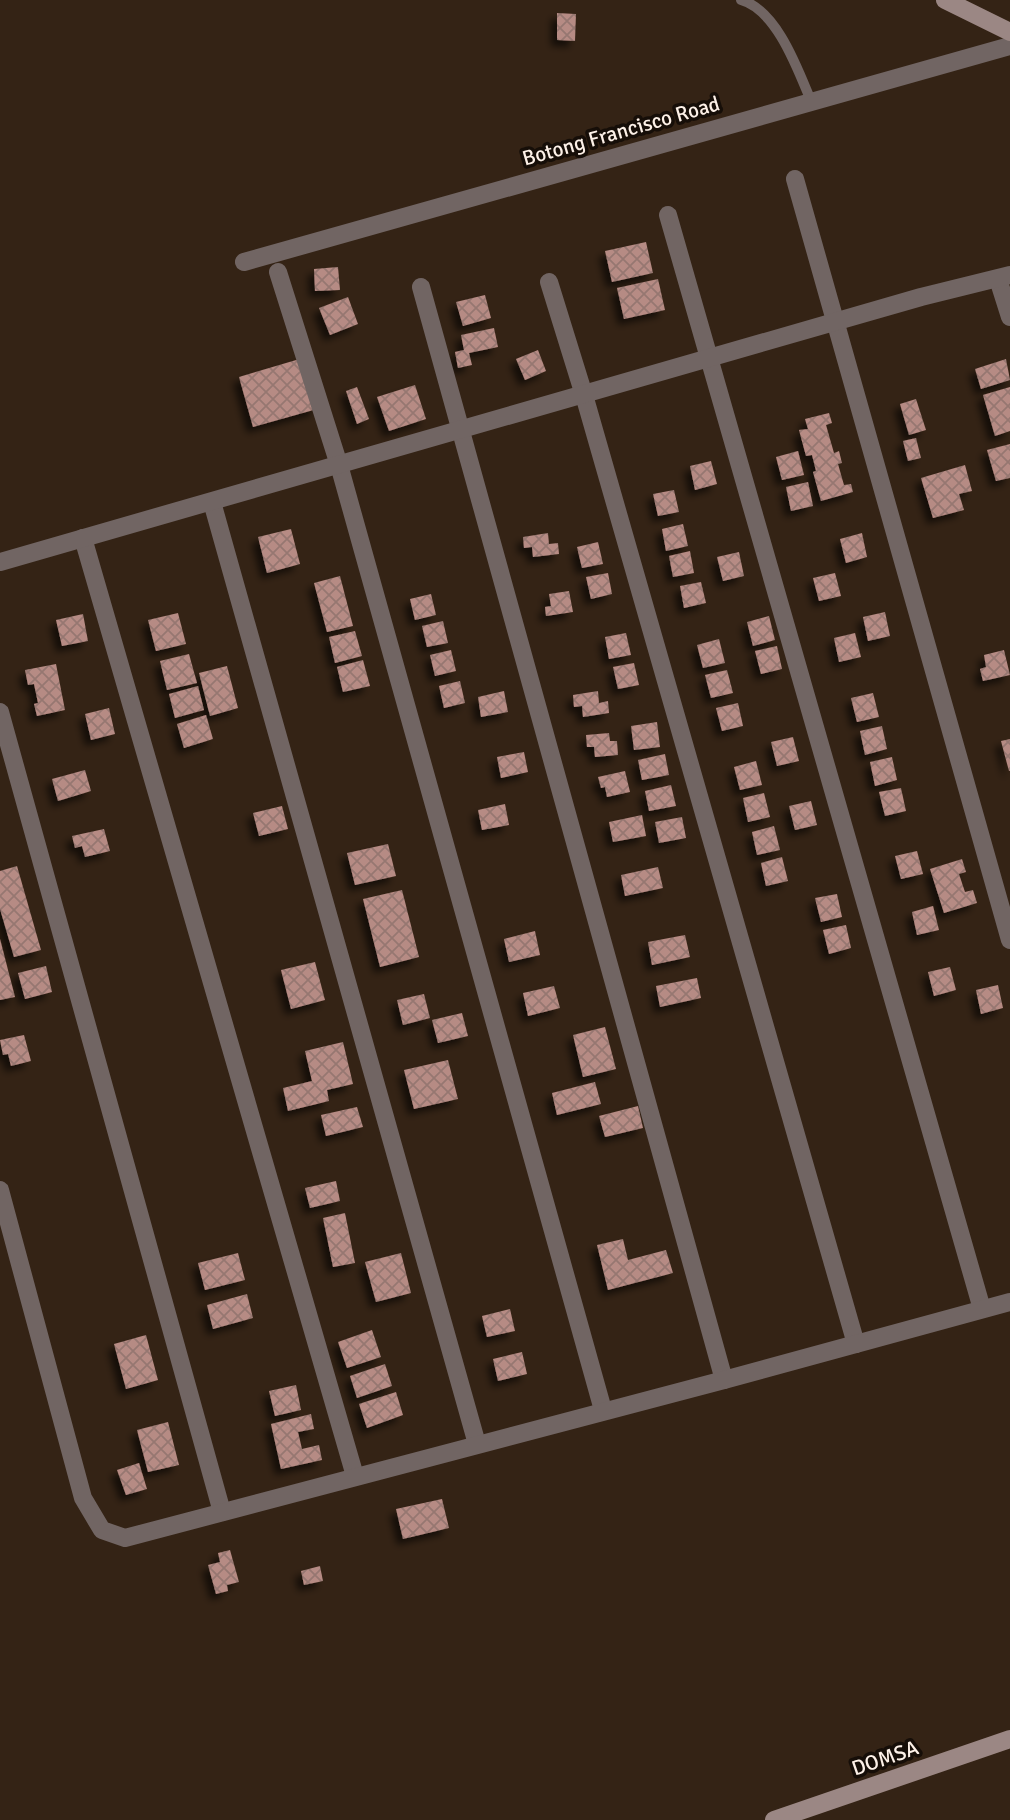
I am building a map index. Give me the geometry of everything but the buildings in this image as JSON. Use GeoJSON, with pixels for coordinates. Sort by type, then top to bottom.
{"type":"FeatureCollection","features":[{"type":"Feature","properties":{"kind":"main road"},"geometry":{"type":"LineString","coordinates":[[945,0],[1010,32]]}},
{"type":"Feature","properties":{"kind":"main road","name":"DOMSA"},"geometry":{"type":"LineString","coordinates":[[774,1820],[1010,1739]]}},
{"type":"Feature","properties":{"kind":"street","name":"Botong Francisco Road"},"geometry":{"type":"LineString","coordinates":[[244,262],[1010,46]]}},
{"type":"Feature","properties":{"kind":"street"},"geometry":{"type":"LineString","coordinates":[[794,179],[1010,940]]}},
{"type":"Feature","properties":{"kind":"street"},"geometry":{"type":"LineString","coordinates":[[668,215],[982,1309]]}},
{"type":"Feature","properties":{"kind":"street"},"geometry":{"type":"LineString","coordinates":[[278,272],[339,465],[603,1410]]}},
{"type":"Feature","properties":{"kind":"street"},"geometry":{"type":"LineString","coordinates":[[0,562],[921,297],[1004,277],[1010,317]]}},
{"type":"Feature","properties":{"kind":"street"},"geometry":{"type":"LineString","coordinates":[[549,282],[584,395],[856,1344]]}},
{"type":"Feature","properties":{"kind":"street"},"geometry":{"type":"LineString","coordinates":[[421,287],[724,1380]]}},
{"type":"Feature","properties":{"kind":"street"},"geometry":{"type":"LineString","coordinates":[[212,502],[477,1444]]}},
{"type":"Feature","properties":{"kind":"street"},"geometry":{"type":"LineString","coordinates":[[83,538],[355,1476]]}},
{"type":"Feature","properties":{"kind":"street"},"geometry":{"type":"LineString","coordinates":[[0,712],[222,1512]]}},
{"type":"Feature","properties":{"kind":"street"},"geometry":{"type":"LineString","coordinates":[[0,1190],[83,1498],[102,1530],[125,1538],[1010,1302]]}},
{"type":"Feature","properties":{"kind":"lane"},"geometry":{"type":"LineString","coordinates":[[741,0],[749,2],[771,22],[794,61],[811,101]]}}]}
